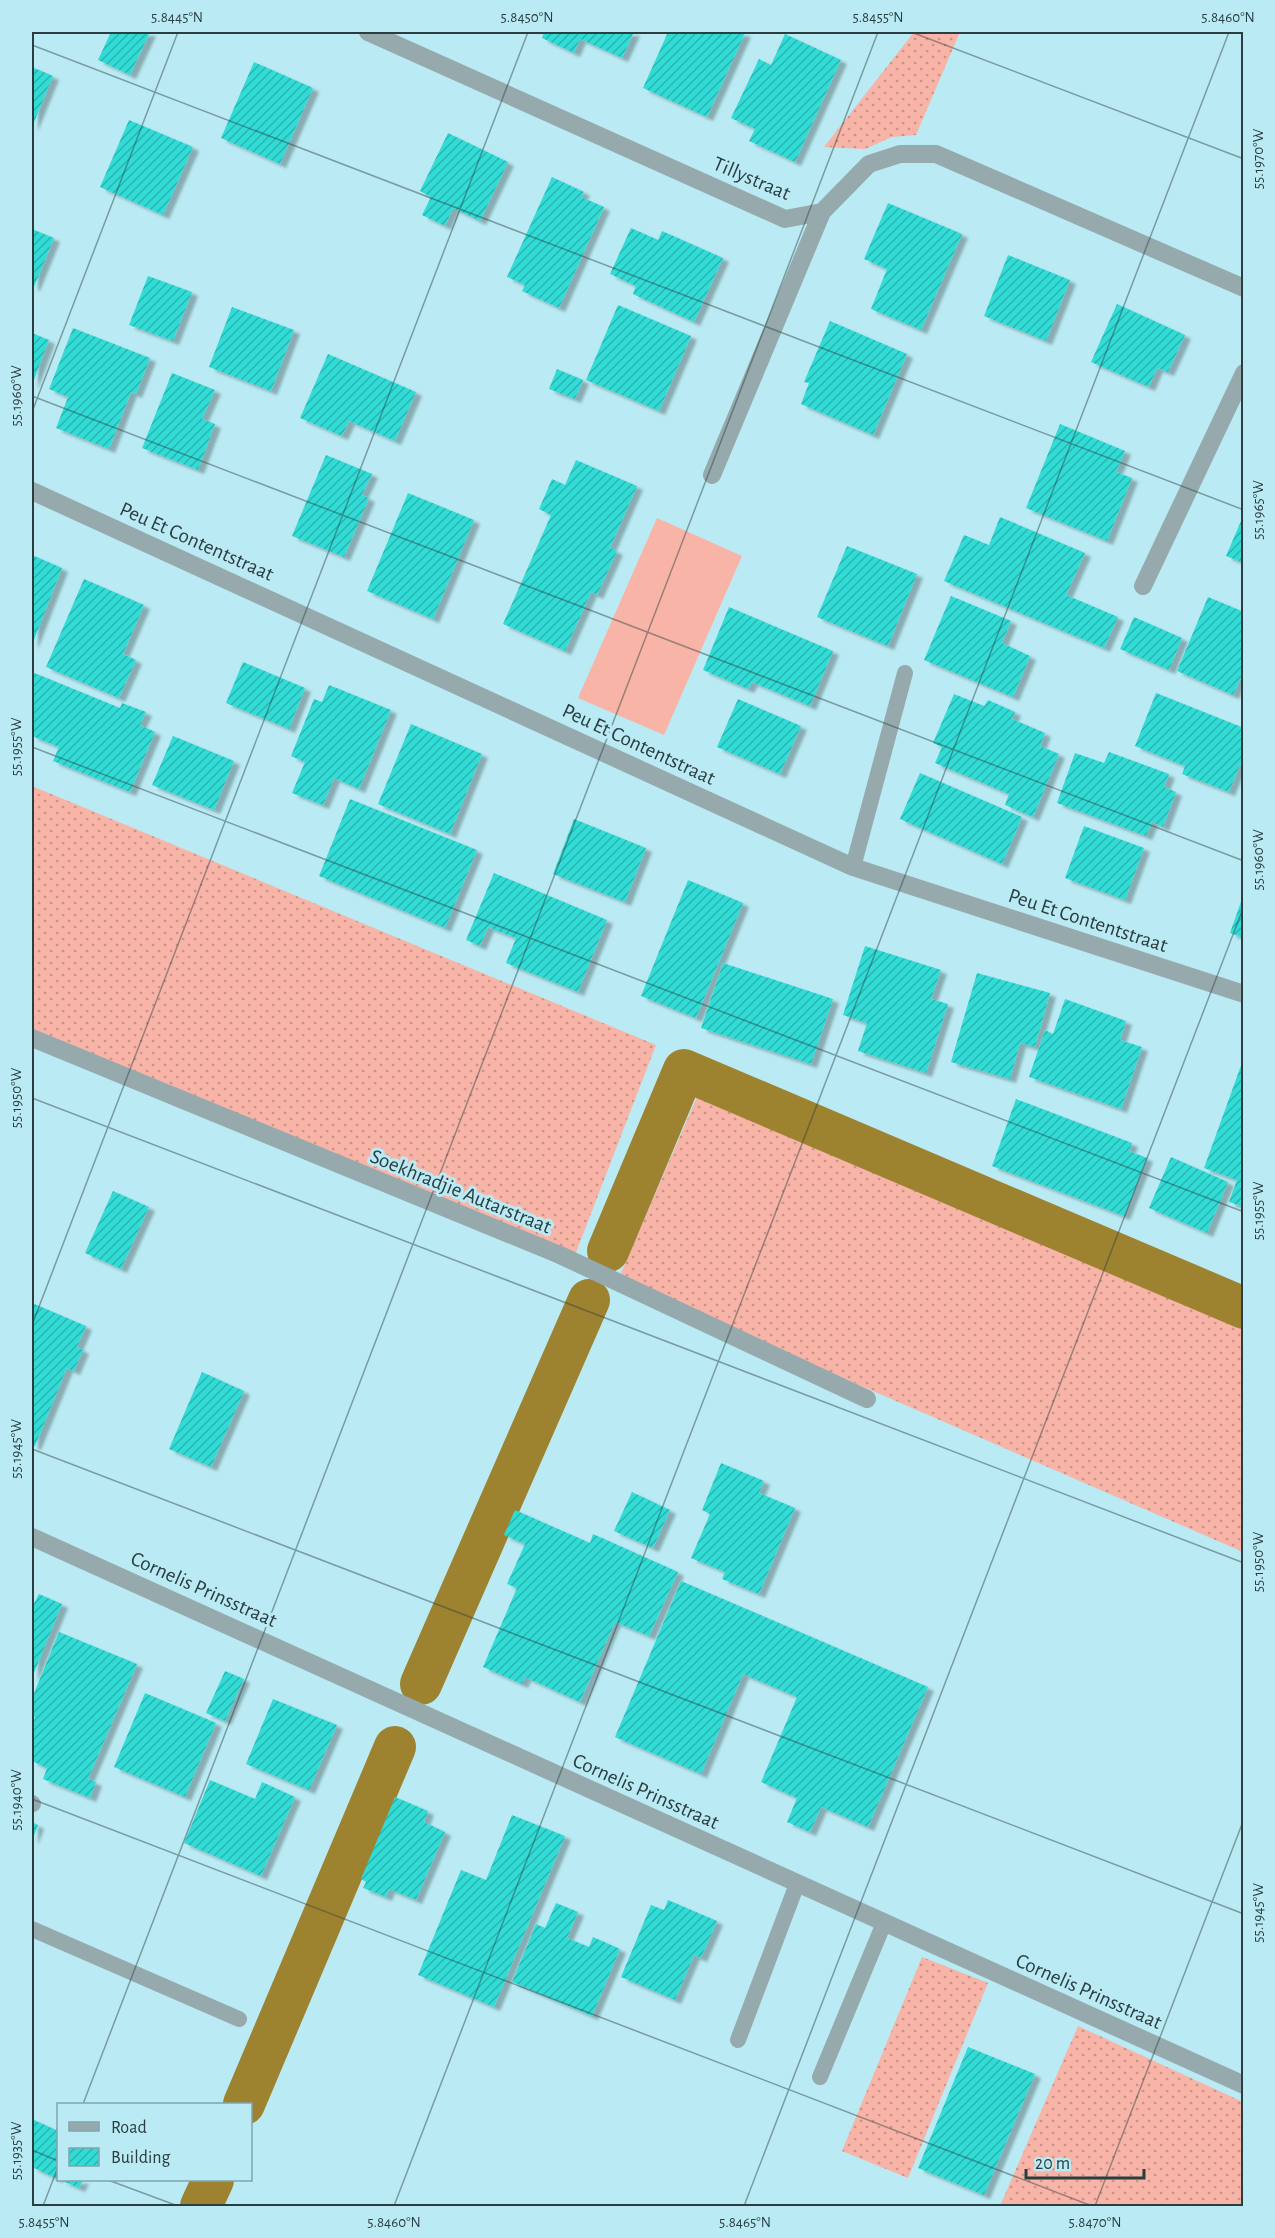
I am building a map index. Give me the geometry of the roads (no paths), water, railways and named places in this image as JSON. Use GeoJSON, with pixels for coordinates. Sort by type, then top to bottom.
{"type":"FeatureCollection","features":[{"type":"Feature","properties":{"kind":"street","name":"Tillystraat"},"geometry":{"type":"LineString","coordinates":[[369,32],[785,219],[822,212]]}},
{"type":"Feature","properties":{"kind":"street"},"geometry":{"type":"LineString","coordinates":[[712,475],[822,212],[869,164],[900,154],[936,154],[1244,288]]}},
{"type":"Feature","properties":{"kind":"street"},"geometry":{"type":"LineString","coordinates":[[1143,586],[1244,373]]}},
{"type":"Feature","properties":{"kind":"street","name":"Peu Et Contentstraat"},"geometry":{"type":"LineString","coordinates":[[32,491],[853,867],[1244,994]]}},
{"type":"Feature","properties":{"kind":"street","name":"Soekhradjie Autarstraat"},"geometry":{"type":"LineString","coordinates":[[32,1038],[560,1256],[867,1399]]}},
{"type":"Feature","properties":{"kind":"street","name":"Cornelis Prinsstraat"},"geometry":{"type":"LineString","coordinates":[[32,1537],[1244,2085]]}},
{"type":"Feature","properties":{"kind":"lane"},"geometry":{"type":"LineString","coordinates":[[853,867],[904,673]]}},
{"type":"Feature","properties":{"kind":"lane"},"geometry":{"type":"LineString","coordinates":[[738,2040],[797,1884]]}},
{"type":"Feature","properties":{"kind":"lane"},"geometry":{"type":"LineString","coordinates":[[820,2077],[884,1923]]}},
{"type":"Feature","properties":{"kind":"lane"},"geometry":{"type":"LineString","coordinates":[[32,1929],[239,2019]]}},
{"type":"Feature","properties":{"kind":"waterway"},"geometry":{"type":"LineString","coordinates":[[608,1251],[684,1070],[1244,1308]]}},
{"type":"Feature","properties":{"kind":"waterway"},"geometry":{"type":"LineString","coordinates":[[421,1684],[589,1300]]}},
{"type":"Feature","properties":{"kind":"waterway"},"geometry":{"type":"LineString","coordinates":[[244,2103],[395,1747]]}},
{"type":"Feature","properties":{"kind":"waterway"},"geometry":{"type":"LineString","coordinates":[[201,2206],[213,2181]]}}]}
